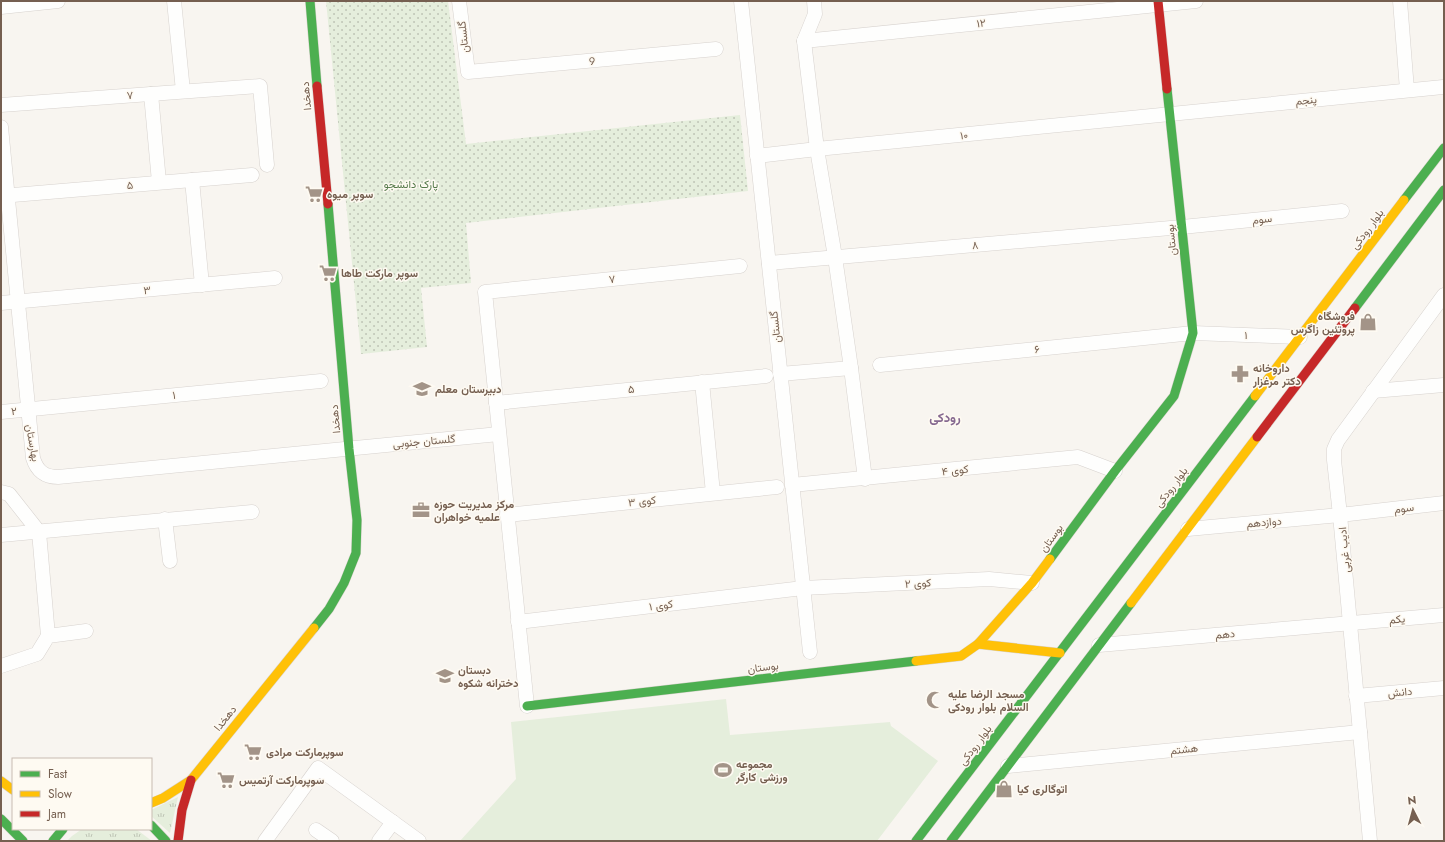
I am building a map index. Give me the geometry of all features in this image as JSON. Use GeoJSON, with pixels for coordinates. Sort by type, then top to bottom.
{"type":"FeatureCollection","features":[{"type":"Feature","properties":{"kind":"street"},"geometry":{"type":"LineString","coordinates":[[1,7],[58,1]]}},
{"type":"Feature","properties":{"kind":"street"},"geometry":{"type":"LineString","coordinates":[[174,1],[183,91]]}},
{"type":"Feature","properties":{"kind":"street","name":"دهخدا"},"geometry":{"type":"LineString","coordinates":[[191,780],[329,609],[344,583],[356,553],[357,526],[310,1]]}},
{"type":"Feature","properties":{"kind":"street","name":"گلستان"},"geometry":{"type":"LineString","coordinates":[[460,1],[468,72]]}},
{"type":"Feature","properties":{"kind":"street","name":"گلستان"},"geometry":{"type":"LineString","coordinates":[[741,1],[810,652]]}},
{"type":"Feature","properties":{"kind":"street"},"geometry":{"type":"LineString","coordinates":[[814,1],[815,14],[804,42],[817,149],[836,257],[865,479]]}},
{"type":"Feature","properties":{"kind":"street","name":"۱۲"},"geometry":{"type":"LineString","coordinates":[[804,42],[1158,3],[1196,1]]}},
{"type":"Feature","properties":{"kind":"street"},"geometry":{"type":"LineString","coordinates":[[1400,1],[1408,90]]}},
{"type":"Feature","properties":{"kind":"street","name":"بوستان"},"geometry":{"type":"LineString","coordinates":[[527,706],[961,656],[978,644],[1032,584],[1114,471],[1174,396],[1193,333],[1158,3]]}},
{"type":"Feature","properties":{"kind":"street","name":"9"},"geometry":{"type":"LineString","coordinates":[[468,72],[716,49]]}},
{"type":"Feature","properties":{"kind":"street","name":"۷"},"geometry":{"type":"LineString","coordinates":[[1,105],[260,86],[267,164]]}},
{"type":"Feature","properties":{"kind":"street","name":"پنجم"},"geometry":{"type":"LineString","coordinates":[[1170,114],[1443,87]]}},
{"type":"Feature","properties":{"kind":"street"},"geometry":{"type":"LineString","coordinates":[[150,94],[159,182]]}},
{"type":"Feature","properties":{"kind":"street","name":"۱۰"},"geometry":{"type":"LineString","coordinates":[[757,156],[1170,114]]}},
{"type":"Feature","properties":{"kind":"street","name":"بهارستان"},"geometry":{"type":"LineString","coordinates":[[1,127],[4,196],[18,301],[27,409],[34,463],[39,471],[51,477],[349,449]]}},
{"type":"Feature","properties":{"kind":"street","name":"بلوار رودکی"},"geometry":{"type":"LineString","coordinates":[[916,841],[1444,148]]}},
{"type":"Feature","properties":{"kind":"street","name":"۵"},"geometry":{"type":"LineString","coordinates":[[4,196],[252,175]]}},
{"type":"Feature","properties":{"kind":"street"},"geometry":{"type":"LineString","coordinates":[[192,180],[202,284]]}},
{"type":"Feature","properties":{"kind":"street"},"geometry":{"type":"LineString","coordinates":[[951,841],[1444,190]]}},
{"type":"Feature","properties":{"kind":"street","name":"سوم"},"geometry":{"type":"LineString","coordinates":[[1182,227],[1342,211]]}},
{"type":"Feature","properties":{"kind":"street","name":"۸"},"geometry":{"type":"LineString","coordinates":[[769,263],[1182,227]]}},
{"type":"Feature","properties":{"kind":"street","name":"۷"},"geometry":{"type":"LineString","coordinates":[[496,403],[485,292],[740,266]]}},
{"type":"Feature","properties":{"kind":"street","name":"۳"},"geometry":{"type":"LineString","coordinates":[[1,303],[275,278]]}},
{"type":"Feature","properties":{"kind":"street","name":"ادیب غربی"},"geometry":{"type":"LineString","coordinates":[[1370,841],[1334,449],[1338,440],[1373,391],[1444,295]]}},
{"type":"Feature","properties":{"kind":"street","name":"۱"},"geometry":{"type":"LineString","coordinates":[[1193,333],[1300,337]]}},
{"type":"Feature","properties":{"kind":"street","name":"۶"},"geometry":{"type":"LineString","coordinates":[[880,365],[1193,333]]}},
{"type":"Feature","properties":{"kind":"street"},"geometry":{"type":"LineString","coordinates":[[780,374],[851,368]]}},
{"type":"Feature","properties":{"kind":"street","name":"۵"},"geometry":{"type":"LineString","coordinates":[[496,403],[766,376]]}},
{"type":"Feature","properties":{"kind":"street","name":"۱"},"geometry":{"type":"LineString","coordinates":[[27,409],[321,381]]}},
{"type":"Feature","properties":{"kind":"street"},"geometry":{"type":"LineString","coordinates":[[702,382],[713,493]]}},
{"type":"Feature","properties":{"kind":"street"},"geometry":{"type":"LineString","coordinates":[[1373,391],[1444,385]]}},
{"type":"Feature","properties":{"kind":"street"},"geometry":{"type":"LineString","coordinates":[[496,403],[527,706]]}},
{"type":"Feature","properties":{"kind":"street","name":"۲"},"geometry":{"type":"LineString","coordinates":[[1,412],[27,409]]}},
{"type":"Feature","properties":{"kind":"street","name":"گلستان جنوبی"},"geometry":{"type":"LineString","coordinates":[[349,449],[499,434]]}},
{"type":"Feature","properties":{"kind":"street","name":"کوی ۴"},"geometry":{"type":"LineString","coordinates":[[792,485],[1078,457],[1114,471]]}},
{"type":"Feature","properties":{"kind":"street","name":"کوی ۳"},"geometry":{"type":"LineString","coordinates":[[508,514],[777,487]]}},
{"type":"Feature","properties":{"kind":"street"},"geometry":{"type":"LineString","coordinates":[[1,492],[9,494],[39,532],[48,636],[37,654],[1,666]]}},
{"type":"Feature","properties":{"kind":"street","name":"سوم"},"geometry":{"type":"LineString","coordinates":[[1340,515],[1444,503]]}},
{"type":"Feature","properties":{"kind":"street"},"geometry":{"type":"LineString","coordinates":[[1,535],[252,512]]}},
{"type":"Feature","properties":{"kind":"street","name":"دوازدهم"},"geometry":{"type":"LineString","coordinates":[[1188,529],[1340,515]]}},
{"type":"Feature","properties":{"kind":"street"},"geometry":{"type":"LineString","coordinates":[[165,519],[170,561]]}},
{"type":"Feature","properties":{"kind":"street","name":"کوی ۲"},"geometry":{"type":"LineString","coordinates":[[803,588],[989,579],[1032,584]]}},
{"type":"Feature","properties":{"kind":"street","name":"کوی ۱"},"geometry":{"type":"LineString","coordinates":[[518,622],[803,588]]}},
{"type":"Feature","properties":{"kind":"street","name":"یکم"},"geometry":{"type":"LineString","coordinates":[[1350,623],[1444,615]]}},
{"type":"Feature","properties":{"kind":"street","name":"دهم"},"geometry":{"type":"LineString","coordinates":[[1100,645],[1350,623]]}},
{"type":"Feature","properties":{"kind":"street"},"geometry":{"type":"LineString","coordinates":[[48,636],[86,631]]}},
{"type":"Feature","properties":{"kind":"street"},"geometry":{"type":"LineString","coordinates":[[978,644],[1060,653]]}},
{"type":"Feature","properties":{"kind":"street","name":"دانش"},"geometry":{"type":"LineString","coordinates":[[1356,696],[1444,688]]}},
{"type":"Feature","properties":{"kind":"street","name":"هشتم"},"geometry":{"type":"LineString","coordinates":[[1008,766],[1360,732]]}},
{"type":"Feature","properties":{"kind":"street"},"geometry":{"type":"LineString","coordinates":[[265,841],[318,768],[418,841]]}},
{"type":"Feature","properties":{"kind":"street"},"geometry":{"type":"LineString","coordinates":[[152,803],[163,798],[191,780]]}},
{"type":"Feature","properties":{"kind":"street"},"geometry":{"type":"LineString","coordinates":[[178,841],[182,810],[191,780]]}},
{"type":"Feature","properties":{"kind":"street"},"geometry":{"type":"LineString","coordinates":[[1,781],[12,789]]}},
{"type":"Feature","properties":{"kind":"street"},"geometry":{"type":"LineString","coordinates":[[1,819],[23,841]]}},
{"type":"Feature","properties":{"kind":"street"},"geometry":{"type":"LineString","coordinates":[[380,841],[392,822]]}},
{"type":"Feature","properties":{"kind":"street"},"geometry":{"type":"LineString","coordinates":[[152,826],[166,841]]}},
{"type":"Feature","properties":{"kind":"street"},"geometry":{"type":"LineString","coordinates":[[53,841],[62,830]]}},
{"type":"Feature","properties":{"kind":"street"},"geometry":{"type":"LineString","coordinates":[[316,830],[332,841]]}},
{"type":"Feature","properties":{"kind":"green space","name":"پارک دانشجو"},"geometry":{"type":"Polygon","coordinates":[[[326,1],[448,1],[466,144],[740,115],[748,191],[466,223],[471,283],[421,288],[427,347],[361,354],[326,1]]]}},
{"type":"Feature","properties":{"kind":"green space","name":"مجموعه ورزشی کارگر"},"geometry":{"type":"Polygon","coordinates":[[[726,699],[730,735],[890,722],[891,726],[938,761],[877,841],[460,841],[516,779],[511,722],[726,699]]]}},
{"type":"Feature","properties":{"kind":"green space"},"geometry":{"type":"Polygon","coordinates":[[[178,797],[170,833],[152,817],[152,810],[178,797]]]}},
{"type":"Feature","properties":{"kind":"green space"},"geometry":{"type":"Polygon","coordinates":[[[81,830],[137,830],[152,841],[67,841],[81,830]]]}},
{"type":"Feature","properties":{"kind":"traffic: fast"},"geometry":{"type":"LineString","coordinates":[[310,1],[317,86]]}},
{"type":"Feature","properties":{"kind":"traffic: fast"},"geometry":{"type":"LineString","coordinates":[[1050,559],[1115,471],[1174,396],[1193,333],[1167,89]]}},
{"type":"Feature","properties":{"kind":"traffic: fast"},"geometry":{"type":"LineString","coordinates":[[1404,200],[1444,148]]}},
{"type":"Feature","properties":{"kind":"traffic: fast"},"geometry":{"type":"LineString","coordinates":[[1355,308],[1444,190]]}},
{"type":"Feature","properties":{"kind":"traffic: fast"},"geometry":{"type":"LineString","coordinates":[[314,628],[329,609],[344,583],[356,553],[357,520],[349,449],[328,204]]}},
{"type":"Feature","properties":{"kind":"traffic: fast"},"geometry":{"type":"LineString","coordinates":[[916,841],[1255,396]]}},
{"type":"Feature","properties":{"kind":"traffic: fast"},"geometry":{"type":"LineString","coordinates":[[951,841],[1131,603]]}},
{"type":"Feature","properties":{"kind":"traffic: fast"},"geometry":{"type":"LineString","coordinates":[[527,706],[916,661]]}},
{"type":"Feature","properties":{"kind":"traffic: fast"},"geometry":{"type":"LineString","coordinates":[[1,819],[23,841]]}},
{"type":"Feature","properties":{"kind":"traffic: fast"},"geometry":{"type":"LineString","coordinates":[[152,826],[166,841]]}},
{"type":"Feature","properties":{"kind":"traffic: fast"},"geometry":{"type":"LineString","coordinates":[[53,841],[62,830]]}},
{"type":"Feature","properties":{"kind":"traffic: slow"},"geometry":{"type":"LineString","coordinates":[[1255,396],[1404,200]]}},
{"type":"Feature","properties":{"kind":"traffic: slow"},"geometry":{"type":"LineString","coordinates":[[1131,603],[1257,437]]}},
{"type":"Feature","properties":{"kind":"traffic: slow"},"geometry":{"type":"LineString","coordinates":[[916,661],[961,656],[978,644],[1032,583],[1050,559]]}},
{"type":"Feature","properties":{"kind":"traffic: slow"},"geometry":{"type":"LineString","coordinates":[[152,803],[163,798],[191,780],[314,628]]}},
{"type":"Feature","properties":{"kind":"traffic: slow"},"geometry":{"type":"LineString","coordinates":[[978,644],[1060,653]]}},
{"type":"Feature","properties":{"kind":"traffic: slow"},"geometry":{"type":"LineString","coordinates":[[1,781],[12,789]]}},
{"type":"Feature","properties":{"kind":"traffic: jam"},"geometry":{"type":"LineString","coordinates":[[1158,1],[1167,89]]}},
{"type":"Feature","properties":{"kind":"traffic: jam"},"geometry":{"type":"LineString","coordinates":[[317,86],[328,204]]}},
{"type":"Feature","properties":{"kind":"traffic: jam"},"geometry":{"type":"LineString","coordinates":[[1257,437],[1355,308]]}},
{"type":"Feature","properties":{"kind":"traffic: jam"},"geometry":{"type":"LineString","coordinates":[[178,841],[182,810],[191,780]]}},
{"type":"Feature","properties":{"kind":"place","name":"سوپر میوه"},"geometry":{"type":"Point","coordinates":[314,194]}},
{"type":"Feature","properties":{"kind":"place","name":"سوپر مارکت طاها"},"geometry":{"type":"Point","coordinates":[328,273]}},
{"type":"Feature","properties":{"kind":"place","name":"فروشگاه پروتئین زاگرس"},"geometry":{"type":"Point","coordinates":[1368,322]}},
{"type":"Feature","properties":{"kind":"place","name":"داروخانه دکتر مرغزار"},"geometry":{"type":"Point","coordinates":[1240,374]}},
{"type":"Feature","properties":{"kind":"place","name":"دبیرستان معلم"},"geometry":{"type":"Point","coordinates":[422,389]}},
{"type":"Feature","properties":{"kind":"place","name":"مرکز مدیریت حوزه علمیه خواهران"},"geometry":{"type":"Point","coordinates":[421,510]}},
{"type":"Feature","properties":{"kind":"place","name":"دبستان دخترانه شکوه"},"geometry":{"type":"Point","coordinates":[445,676]}},
{"type":"Feature","properties":{"kind":"place","name":"مسجد الرضا علیه السلام بلوار رودکی"},"geometry":{"type":"Point","coordinates":[935,700]}},
{"type":"Feature","properties":{"kind":"place","name":"سوپرمارکت مرادی"},"geometry":{"type":"Point","coordinates":[253,752]}},
{"type":"Feature","properties":{"kind":"place","name":"مجموعه ورزشی کارگر"},"geometry":{"type":"Point","coordinates":[723,770]}},
{"type":"Feature","properties":{"kind":"place","name":"سوپرمارکت آرتمیس"},"geometry":{"type":"Point","coordinates":[226,780]}},
{"type":"Feature","properties":{"kind":"place","name":"اتوگالری کیا"},"geometry":{"type":"Point","coordinates":[1004,789]}},
{"type":"Feature","properties":{"kind":"district","name":"رودکی"},"geometry":{"type":"Point","coordinates":[945,417]}}]}
